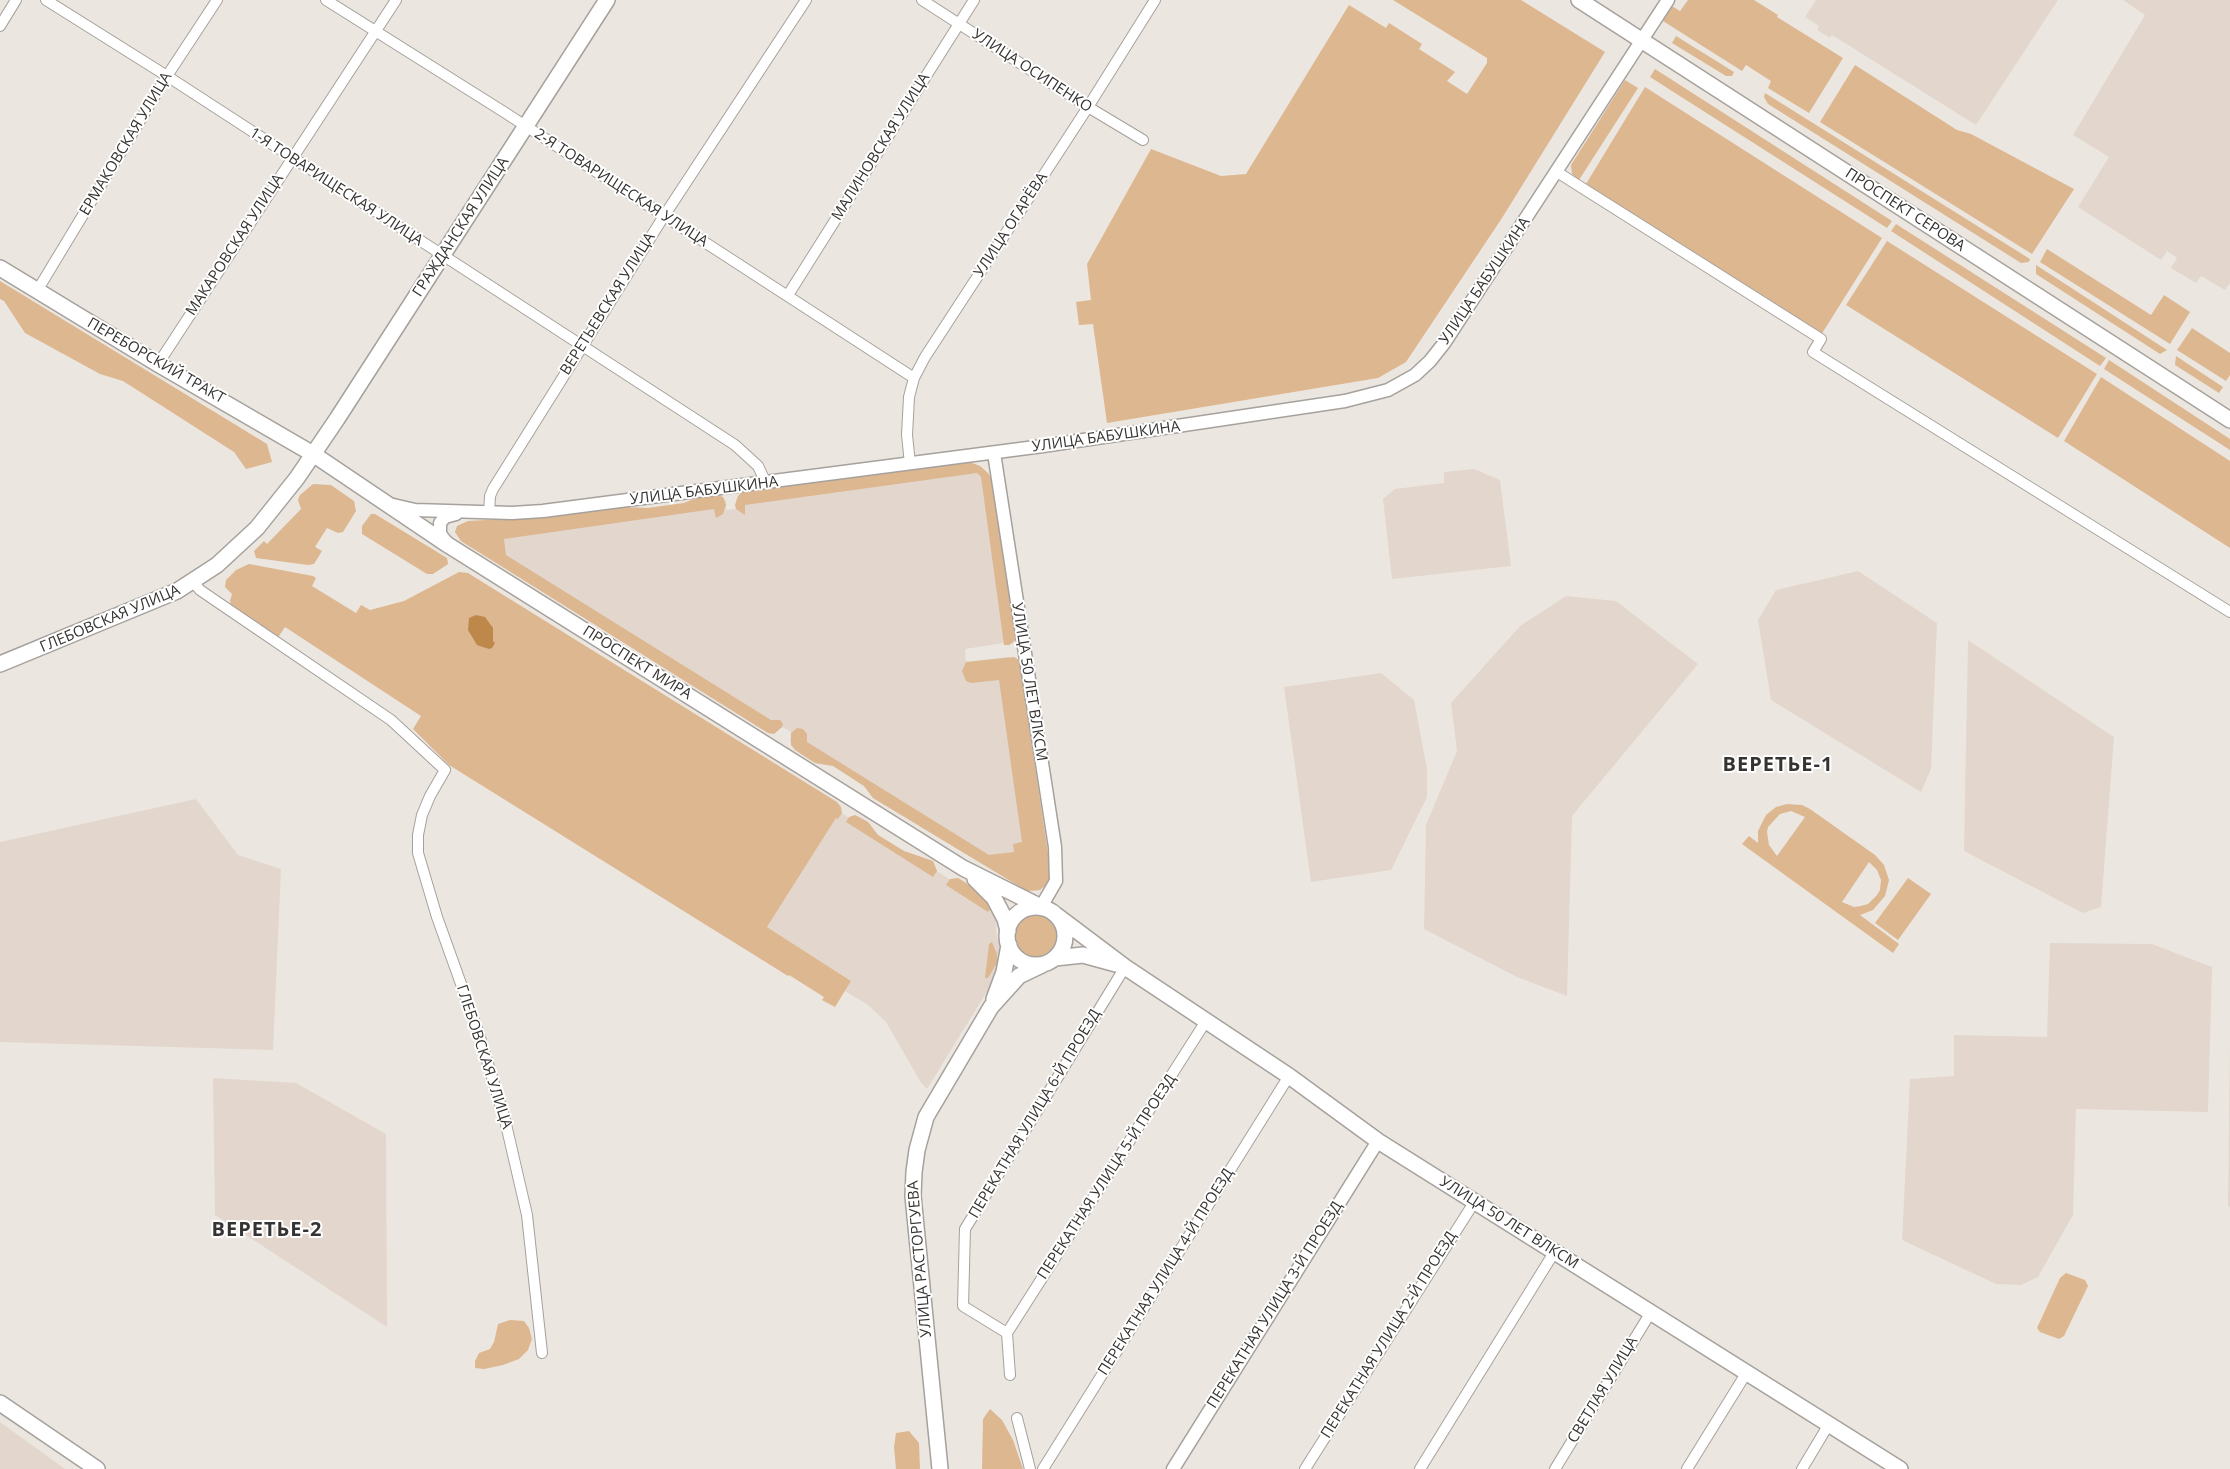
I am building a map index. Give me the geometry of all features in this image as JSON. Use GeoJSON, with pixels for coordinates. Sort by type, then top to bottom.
{"type":"FeatureCollection","features":[{"type":"Feature","properties":{"kind":"main road","name":"ГРАЖДАНСКАЯ УЛИЦА"},"geometry":{"type":"LineString","coordinates":[[313,454],[607,0]]}},
{"type":"Feature","properties":{"kind":"main road","name":"ПРОСПЕКТ СЕРОВА"},"geometry":{"type":"LineString","coordinates":[[1579,0],[2230,420]]}},
{"type":"Feature","properties":{"kind":"main road","name":"ПЕРЕБОРСКИЙ ТРАКТ"},"geometry":{"type":"LineString","coordinates":[[0,268],[158,364],[313,454]]}},
{"type":"Feature","properties":{"kind":"main road","name":"ПРОСПЕКТ МИРА"},"geometry":{"type":"LineString","coordinates":[[313,454],[448,545],[963,868],[1041,908]]}},
{"type":"Feature","properties":{"kind":"main road","name":"ГЛЕБОВСКАЯ УЛИЦА"},"geometry":{"type":"LineString","coordinates":[[0,664],[147,606],[193,582],[234,551],[257,528],[313,454]]}},
{"type":"Feature","properties":{"kind":"main road","name":"ПРОСПЕКТ МИРА"},"geometry":{"type":"LineString","coordinates":[[963,868],[994,898],[1005,919],[1008,938]]}},
{"type":"Feature","properties":{"kind":"main road"},"geometry":{"type":"LineString","coordinates":[[1008,938],[1010,925],[1018,914],[1030,908],[1041,908]]}},
{"type":"Feature","properties":{"kind":"main road","name":"УЛИЦА 50 ЛЕТ ВЛКСМ"},"geometry":{"type":"LineString","coordinates":[[1041,908],[1056,915],[1124,967],[1289,1076],[1378,1141],[1900,1469]]}},
{"type":"Feature","properties":{"kind":"main road"},"geometry":{"type":"LineString","coordinates":[[1049,961],[1063,947],[1065,934],[1064,927],[1056,915]]}},
{"type":"Feature","properties":{"kind":"main road","name":"УЛИЦА 50 ЛЕТ ВЛКСМ"},"geometry":{"type":"LineString","coordinates":[[1008,938],[1016,957],[1028,964],[1083,955],[1124,967]]}},
{"type":"Feature","properties":{"kind":"main road","name":"УЛИЦА РАСТОРГУЕВА"},"geometry":{"type":"LineString","coordinates":[[991,1008],[1004,972],[1008,938]]}},
{"type":"Feature","properties":{"kind":"main road","name":"УЛИЦА РАСТОРГУЕВА"},"geometry":{"type":"LineString","coordinates":[[940,1469],[916,1232],[914,1172],[917,1150],[926,1117],[991,1008],[1019,976],[1049,961]]}},
{"type":"Feature","properties":{"kind":"main road"},"geometry":{"type":"LineString","coordinates":[[0,1403],[97,1469]]}},
{"type":"Feature","properties":{"kind":"street"},"geometry":{"type":"LineString","coordinates":[[0,26],[16,0]]}},
{"type":"Feature","properties":{"kind":"street","name":"1-Я ТОВАРИЩЕСКАЯ УЛИЦА"},"geometry":{"type":"LineString","coordinates":[[46,0],[167,76],[581,347],[735,445],[758,466],[766,483]]}},
{"type":"Feature","properties":{"kind":"street","name":"ЕРМАКОВСКАЯ УЛИЦА"},"geometry":{"type":"LineString","coordinates":[[38,291],[167,76],[217,0]]}},
{"type":"Feature","properties":{"kind":"street","name":"2-Я ТОВАРИЩЕСКАЯ УЛИЦА"},"geometry":{"type":"LineString","coordinates":[[326,0],[788,295],[914,378]]}},
{"type":"Feature","properties":{"kind":"street","name":"МАКАРОВСКАЯ УЛИЦА"},"geometry":{"type":"LineString","coordinates":[[158,364],[396,0]]}},
{"type":"Feature","properties":{"kind":"street","name":"ВЕРЕТЬЕВСКАЯ УЛИЦА"},"geometry":{"type":"LineString","coordinates":[[489,512],[490,496],[493,489],[664,216],[806,0]]}},
{"type":"Feature","properties":{"kind":"street","name":"УЛИЦА ОСИПЕНКО"},"geometry":{"type":"LineString","coordinates":[[922,0],[1088,107],[1143,140]]}},
{"type":"Feature","properties":{"kind":"street","name":"МАЛИНОВСКАЯ УЛИЦА"},"geometry":{"type":"LineString","coordinates":[[788,295],[974,0]]}},
{"type":"Feature","properties":{"kind":"street","name":"УЛИЦА ОГАРЁВА"},"geometry":{"type":"LineString","coordinates":[[910,464],[907,416],[914,378],[925,357],[1088,107],[1155,0]]}},
{"type":"Feature","properties":{"kind":"street","name":"УЛИЦА БАБУШКИНА"},"geometry":{"type":"LineString","coordinates":[[389,504],[416,510],[469,512],[543,511],[994,453],[1345,401],[1374,395],[1398,386],[1415,375],[1437,352],[1557,172],[1668,0]]}},
{"type":"Feature","properties":{"kind":"street"},"geometry":{"type":"LineString","coordinates":[[1557,172],[1821,339],[1813,352],[2230,612]]}},
{"type":"Feature","properties":{"kind":"street","name":"УЛИЦА 50 ЛЕТ ВЛКСМ"},"geometry":{"type":"LineString","coordinates":[[994,453],[1055,847],[1056,881],[1041,908]]}},
{"type":"Feature","properties":{"kind":"street"},"geometry":{"type":"LineString","coordinates":[[448,545],[440,534],[440,523],[448,516],[469,512]]}},
{"type":"Feature","properties":{"kind":"street","name":"ГЛЕБОВСКАЯ УЛИЦА"},"geometry":{"type":"LineString","coordinates":[[193,582],[200,590],[391,720],[445,770],[430,796],[422,815],[418,835],[418,853],[437,917],[478,1034],[505,1120],[527,1215],[542,1353]]}},
{"type":"Feature","properties":{"kind":"street","name":"ПЕРЕКАТНАЯ УЛИЦА 6-Й ПРОЕЗД"},"geometry":{"type":"LineString","coordinates":[[1007,1332],[964,1306],[965,1229],[1124,967]]}},
{"type":"Feature","properties":{"kind":"street","name":"ПЕРЕКАТНАЯ УЛИЦА 5-Й ПРОЕЗД"},"geometry":{"type":"LineString","coordinates":[[1007,1332],[1206,1021]]}},
{"type":"Feature","properties":{"kind":"street","name":"ПЕРЕКАТНАЯ УЛИЦА 4-Й ПРОЕЗД"},"geometry":{"type":"LineString","coordinates":[[1043,1469],[1289,1076]]}},
{"type":"Feature","properties":{"kind":"street","name":"ПЕРЕКАТНАЯ УЛИЦА 3-Й ПРОЕЗД"},"geometry":{"type":"LineString","coordinates":[[1173,1469],[1378,1141]]}},
{"type":"Feature","properties":{"kind":"street","name":"ПЕРЕКАТНАЯ УЛИЦА 2-Й ПРОЕЗД"},"geometry":{"type":"LineString","coordinates":[[1305,1469],[1475,1201]]}},
{"type":"Feature","properties":{"kind":"street"},"geometry":{"type":"LineString","coordinates":[[1420,1469],[1555,1251]]}},
{"type":"Feature","properties":{"kind":"street","name":"СВЕТЛАЯ УЛИЦА"},"geometry":{"type":"LineString","coordinates":[[1555,1469],[1651,1312]]}},
{"type":"Feature","properties":{"kind":"street"},"geometry":{"type":"LineString","coordinates":[[1007,1332],[1010,1375]]}},
{"type":"Feature","properties":{"kind":"street"},"geometry":{"type":"LineString","coordinates":[[1687,1469],[1747,1372]]}},
{"type":"Feature","properties":{"kind":"street"},"geometry":{"type":"LineString","coordinates":[[1017,1418],[1030,1469]]}},
{"type":"Feature","properties":{"kind":"street"},"geometry":{"type":"LineString","coordinates":[[1802,1469],[1830,1424]]}},
{"type":"Feature","properties":{"kind":"shaded area"},"geometry":{"type":"Polygon","coordinates":[[[1393,0],[1521,0],[1605,52],[1502,218],[1406,362],[1378,378],[1107,423],[1093,324],[1079,325],[1076,302],[1091,300],[1087,264],[1151,149],[1221,176],[1246,174],[1349,5],[1386,28],[1389,23],[1422,44],[1419,49],[1455,72],[1447,81],[1467,94],[1487,63],[1487,58],[1393,0]]]}},
{"type":"Feature","properties":{"kind":"shaded area"},"geometry":{"type":"Polygon","coordinates":[[[1688,0],[1754,0],[1778,15],[1777,17],[1843,58],[1809,113],[1768,88],[1771,81],[1746,65],[1742,71],[1663,21],[1672,6],[1680,11],[1688,0]]]}},
{"type":"Feature","properties":{"kind":"shaded area"},"geometry":{"type":"Polygon","coordinates":[[[1816,0],[2058,0],[1976,125],[1832,35],[1830,38],[1817,30],[1819,26],[1805,17],[1816,0]]]}},
{"type":"Feature","properties":{"kind":"shaded area"},"geometry":{"type":"Polygon","coordinates":[[[2123,0],[2230,0],[2230,283],[2225,290],[2201,276],[2196,283],[2171,268],[2177,258],[2167,251],[2161,260],[2078,207],[2109,157],[2073,135],[2145,15],[2123,0]]]}},
{"type":"Feature","properties":{"kind":"shaded area"},"geometry":{"type":"Polygon","coordinates":[[[1676,36],[1734,72],[1732,76],[1726,76],[1672,43],[1676,36]]]}},
{"type":"Feature","properties":{"kind":"shaded area"},"geometry":{"type":"Polygon","coordinates":[[[1855,65],[1957,130],[1971,134],[2074,189],[2032,254],[1820,122],[1855,65]]]}},
{"type":"Feature","properties":{"kind":"shaded area"},"geometry":{"type":"Polygon","coordinates":[[[1655,69],[1892,221],[1887,228],[1650,77],[1655,69]]]}},
{"type":"Feature","properties":{"kind":"shaded area"},"geometry":{"type":"Polygon","coordinates":[[[1625,80],[1638,88],[1579,180],[1572,174],[1571,165],[1625,80]]]}},
{"type":"Feature","properties":{"kind":"shaded area"},"geometry":{"type":"Polygon","coordinates":[[[1645,87],[1882,238],[1821,335],[1586,184],[1645,87]]]}},
{"type":"Feature","properties":{"kind":"shaded area"},"geometry":{"type":"Polygon","coordinates":[[[1765,93],[2030,259],[2029,262],[2021,263],[1768,104],[1764,97],[1765,93]]]}},
{"type":"Feature","properties":{"kind":"shaded area"},"geometry":{"type":"Polygon","coordinates":[[[1896,224],[2106,358],[2100,366],[1891,231],[1896,224]]]}},
{"type":"Feature","properties":{"kind":"shaded area"},"geometry":{"type":"Polygon","coordinates":[[[1887,241],[2097,374],[2058,438],[1846,305],[1887,241]]]}},
{"type":"Feature","properties":{"kind":"shaded area"},"geometry":{"type":"Polygon","coordinates":[[[2047,249],[2151,315],[2164,295],[2190,312],[2170,344],[2040,262],[2047,249]]]}},
{"type":"Feature","properties":{"kind":"shaded area"},"geometry":{"type":"Polygon","coordinates":[[[2036,265],[2167,350],[2160,354],[2036,274],[2036,265]]]}},
{"type":"Feature","properties":{"kind":"shaded area"},"geometry":{"type":"Polygon","coordinates":[[[0,281],[267,444],[272,462],[246,469],[234,452],[123,381],[100,374],[25,333],[4,301],[0,299],[0,281]]]}},
{"type":"Feature","properties":{"kind":"shaded area"},"geometry":{"type":"Polygon","coordinates":[[[2192,328],[2230,353],[2230,375],[2226,381],[2177,350],[2192,328]]]}},
{"type":"Feature","properties":{"kind":"shaded area"},"geometry":{"type":"Polygon","coordinates":[[[2176,356],[2223,387],[2219,393],[2175,365],[2176,356]]]}},
{"type":"Feature","properties":{"kind":"shaded area"},"geometry":{"type":"Polygon","coordinates":[[[2109,360],[2230,439],[2230,450],[2104,369],[2109,360]]]}},
{"type":"Feature","properties":{"kind":"shaded area"},"geometry":{"type":"Polygon","coordinates":[[[2101,377],[2230,461],[2230,548],[2064,441],[2101,377]]]}},
{"type":"Feature","properties":{"kind":"shaded area"},"geometry":{"type":"Polygon","coordinates":[[[961,462],[980,466],[988,473],[994,483],[1017,639],[1009,645],[1004,645],[981,477],[977,473],[745,505],[745,515],[736,509],[735,505],[738,496],[742,492],[961,462]]]}},
{"type":"Feature","properties":{"kind":"shaded area"},"geometry":{"type":"Polygon","coordinates":[[[972,463],[980,466],[991,477],[1013,644],[1004,645],[1004,643],[965,649],[966,662],[1008,657],[1014,657],[1019,660],[1050,879],[1043,888],[1036,891],[1027,891],[873,798],[864,786],[833,766],[815,763],[795,750],[790,741],[791,732],[782,727],[774,734],[768,733],[461,541],[455,532],[457,526],[468,521],[546,517],[618,507],[648,508],[684,503],[701,496],[721,495],[726,501],[726,510],[736,509],[736,500],[742,492],[972,463]]]}},
{"type":"Feature","properties":{"kind":"shaded area"},"geometry":{"type":"Polygon","coordinates":[[[1474,469],[1500,480],[1511,566],[1392,579],[1383,499],[1395,489],[1444,483],[1444,472],[1474,469]]]}},
{"type":"Feature","properties":{"kind":"shaded area"},"geometry":{"type":"Polygon","coordinates":[[[313,484],[331,485],[354,501],[356,511],[343,532],[338,533],[327,528],[315,547],[322,551],[314,564],[308,565],[256,558],[254,551],[264,541],[267,544],[301,509],[298,500],[300,495],[313,484]]]}},
{"type":"Feature","properties":{"kind":"shaded area"},"geometry":{"type":"Polygon","coordinates":[[[716,495],[723,497],[726,505],[723,514],[716,518],[714,509],[504,539],[506,555],[771,720],[780,720],[783,724],[782,727],[774,734],[768,733],[461,541],[455,532],[457,526],[468,521],[546,517],[618,507],[648,508],[684,503],[701,496],[716,495]]]}},
{"type":"Feature","properties":{"kind":"shaded area"},"geometry":{"type":"Polygon","coordinates":[[[371,514],[375,514],[447,558],[448,564],[433,574],[427,574],[362,534],[362,526],[371,514]]]}},
{"type":"Feature","properties":{"kind":"shaded area"},"geometry":{"type":"Polygon","coordinates":[[[249,564],[313,576],[316,578],[312,586],[356,613],[361,605],[370,610],[404,601],[459,572],[468,573],[837,802],[841,807],[842,813],[838,819],[836,818],[767,927],[851,981],[835,1007],[822,1000],[824,997],[789,975],[449,765],[413,729],[421,716],[285,627],[277,639],[232,607],[230,601],[232,594],[225,587],[226,580],[236,570],[249,564]]]}},
{"type":"Feature","properties":{"kind":"shaded area"},"geometry":{"type":"Polygon","coordinates":[[[1858,571],[1937,623],[1931,769],[1921,792],[1771,700],[1758,620],[1776,590],[1858,571]]]}},
{"type":"Feature","properties":{"kind":"shaded area"},"geometry":{"type":"Polygon","coordinates":[[[1566,596],[1616,601],[1698,664],[1572,816],[1567,996],[1517,977],[1424,929],[1426,825],[1457,751],[1451,703],[1520,626],[1566,596]]]}},
{"type":"Feature","properties":{"kind":"shaded area"},"geometry":{"type":"Polygon","coordinates":[[[476,615],[485,617],[493,628],[493,641],[495,643],[492,648],[489,649],[477,645],[468,630],[469,618],[476,615]]]}},
{"type":"Feature","properties":{"kind":"shaded area"},"geometry":{"type":"Polygon","coordinates":[[[1968,640],[2114,737],[2101,907],[2083,913],[1964,851],[1968,640]]]}},
{"type":"Feature","properties":{"kind":"shaded area"},"geometry":{"type":"Polygon","coordinates":[[[1014,657],[1019,660],[1051,873],[1047,884],[1040,890],[1027,891],[873,798],[864,786],[833,766],[815,763],[795,750],[791,745],[791,733],[797,728],[803,729],[807,734],[807,742],[989,855],[1014,852],[1013,844],[1022,842],[999,680],[971,683],[966,681],[962,671],[966,662],[1014,657]]]}},
{"type":"Feature","properties":{"kind":"shaded area"},"geometry":{"type":"Polygon","coordinates":[[[1381,673],[1414,700],[1427,769],[1427,797],[1391,870],[1311,882],[1284,687],[1381,673]]]}},
{"type":"Feature","properties":{"kind":"shaded area"},"geometry":{"type":"Polygon","coordinates":[[[196,799],[238,855],[281,869],[273,1050],[0,1042],[0,842],[196,799]]]}},
{"type":"Feature","properties":{"kind":"shaded area"},"geometry":{"type":"Polygon","coordinates":[[[1787,804],[1802,805],[1810,809],[1875,855],[1884,865],[1889,880],[1885,896],[1873,910],[1860,915],[1899,944],[1893,953],[1742,844],[1749,836],[1758,843],[1758,831],[1766,815],[1776,807],[1787,804]],[[1791,811],[1780,814],[1768,827],[1769,845],[1777,856],[1805,817],[1791,811]],[[1869,862],[1842,902],[1854,907],[1861,906],[1868,904],[1877,895],[1880,890],[1881,880],[1877,870],[1869,862]]]}},
{"type":"Feature","properties":{"kind":"shaded area"},"geometry":{"type":"Polygon","coordinates":[[[842,813],[849,818],[855,815],[860,817],[868,822],[878,835],[904,851],[933,861],[937,871],[949,879],[960,879],[984,894],[997,917],[996,931],[1001,952],[999,972],[927,1089],[920,1081],[886,1022],[868,1005],[845,991],[851,981],[767,927],[836,818],[838,819],[842,813]]]}},
{"type":"Feature","properties":{"kind":"shaded area"},"geometry":{"type":"Polygon","coordinates":[[[855,815],[868,822],[878,835],[904,851],[933,861],[937,871],[933,877],[846,822],[849,817],[855,815]]]}},
{"type":"Feature","properties":{"kind":"shaded area"},"geometry":{"type":"Polygon","coordinates":[[[958,878],[984,894],[992,907],[988,912],[946,885],[950,879],[958,878]]]}},
{"type":"Feature","properties":{"kind":"shaded area"},"geometry":{"type":"Polygon","coordinates":[[[1908,878],[1931,894],[1898,940],[1875,923],[1908,878]]]}},
{"type":"Feature","properties":{"kind":"shaded area"},"geometry":{"type":"Polygon","coordinates":[[[1032,911],[1042,911],[1055,918],[1062,931],[1062,941],[1055,954],[1042,961],[1032,961],[1023,957],[1016,950],[1012,941],[1012,931],[1016,922],[1023,915],[1032,911]]]}},
{"type":"Feature","properties":{"kind":"shaded area"},"geometry":{"type":"Polygon","coordinates":[[[992,942],[997,954],[997,963],[988,978],[985,978],[989,944],[992,942]]]}},
{"type":"Feature","properties":{"kind":"shaded area"},"geometry":{"type":"Polygon","coordinates":[[[2050,943],[2152,944],[2212,967],[2208,1112],[2076,1109],[2073,1215],[2038,1277],[2021,1285],[1996,1284],[1902,1240],[1910,1079],[1954,1076],[1954,1035],[2047,1037],[2050,943]]]}},
{"type":"Feature","properties":{"kind":"shaded area"},"geometry":{"type":"Polygon","coordinates":[[[2230,1042],[2230,1206],[2228,1207],[2228,1206],[2230,1042]]]}},
{"type":"Feature","properties":{"kind":"shaded area"},"geometry":{"type":"Polygon","coordinates":[[[213,1078],[296,1083],[386,1134],[387,1327],[215,1215],[213,1078]]]}},
{"type":"Feature","properties":{"kind":"shaded area"},"geometry":{"type":"Polygon","coordinates":[[[2066,1273],[2085,1280],[2088,1286],[2064,1336],[2059,1339],[2040,1332],[2037,1328],[2060,1278],[2066,1273]]]}},
{"type":"Feature","properties":{"kind":"shaded area"},"geometry":{"type":"Polygon","coordinates":[[[510,1320],[524,1321],[529,1328],[532,1339],[528,1350],[519,1359],[503,1365],[484,1369],[475,1368],[475,1361],[479,1353],[490,1349],[494,1342],[498,1324],[510,1320]]]}},
{"type":"Feature","properties":{"kind":"shaded area"},"geometry":{"type":"Polygon","coordinates":[[[990,1409],[1002,1420],[1013,1440],[1023,1469],[982,1469],[983,1419],[990,1409]]]}},
{"type":"Feature","properties":{"kind":"shaded area"},"geometry":{"type":"Polygon","coordinates":[[[0,1422],[65,1469],[0,1469],[0,1422]]]}},
{"type":"Feature","properties":{"kind":"shaded area"},"geometry":{"type":"Polygon","coordinates":[[[909,1431],[919,1443],[920,1469],[896,1469],[894,1447],[896,1433],[909,1431]]]}},
{"type":"Feature","properties":{"kind":"district","name":"ВЕРЕТЬЕ-1"},"geometry":{"type":"Point","coordinates":[1778,765]}},
{"type":"Feature","properties":{"kind":"district","name":"ВЕРЕТЬЕ-2"},"geometry":{"type":"Point","coordinates":[267,1230]}}]}
